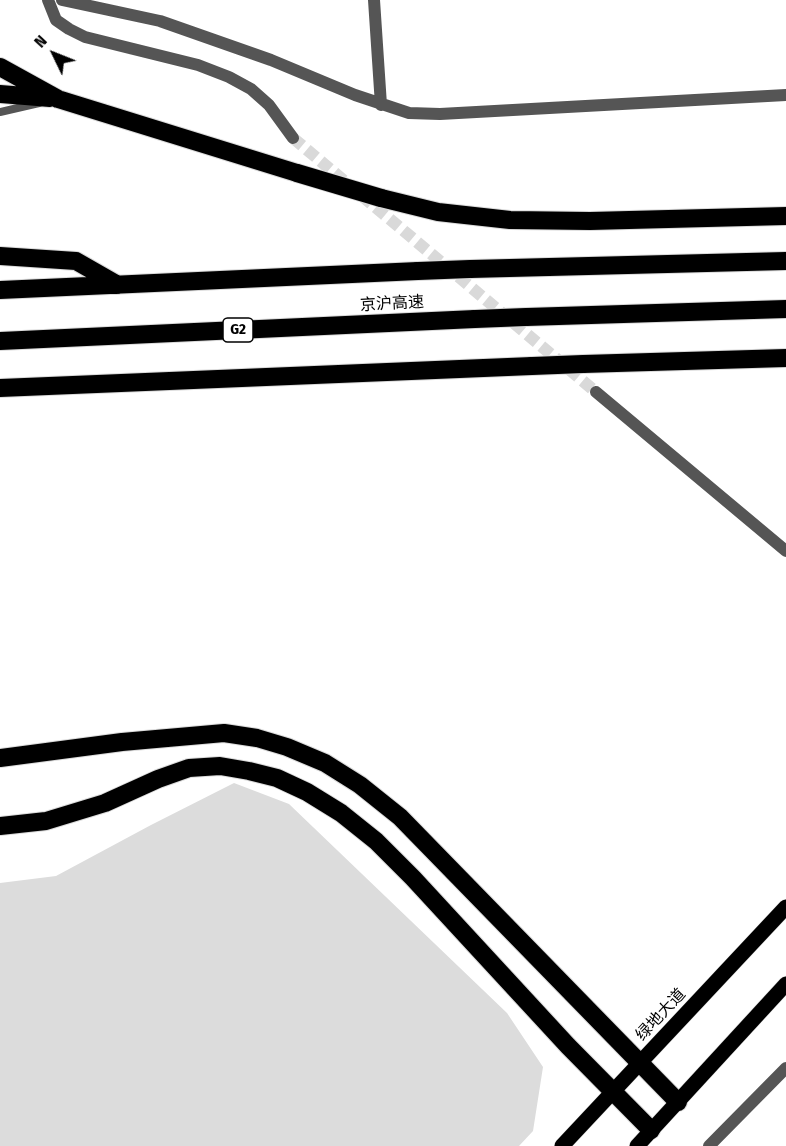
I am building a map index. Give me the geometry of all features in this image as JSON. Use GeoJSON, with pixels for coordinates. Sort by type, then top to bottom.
{"type":"FeatureCollection","features":[{"type":"Feature","properties":{"kind":"highway"},"geometry":{"type":"LineString","coordinates":[[0,67],[58,99],[381,198],[438,212],[510,220],[590,221],[786,216]]}},
{"type":"Feature","properties":{"kind":"highway"},"geometry":{"type":"LineString","coordinates":[[0,94],[58,99]]}},
{"type":"Feature","properties":{"kind":"highway"},"geometry":{"type":"LineString","coordinates":[[0,256],[76,261],[117,285]]}},
{"type":"Feature","properties":{"kind":"highway","name":"京沪高速"},"geometry":{"type":"LineString","coordinates":[[0,290],[470,269],[786,261]]}},
{"type":"Feature","properties":{"kind":"highway","name":"京沪高速"},"geometry":{"type":"LineString","coordinates":[[0,341],[475,319],[786,309]]}},
{"type":"Feature","properties":{"kind":"highway"},"geometry":{"type":"LineString","coordinates":[[1,388],[786,358]]}},
{"type":"Feature","properties":{"kind":"highway"},"geometry":{"type":"LineString","coordinates":[[0,758],[122,742],[224,733],[257,738],[287,747],[325,763],[360,785],[400,817],[678,1102]]}},
{"type":"Feature","properties":{"kind":"highway"},"geometry":{"type":"LineString","coordinates":[[0,826],[46,821],[105,803],[189,768],[220,766],[277,778],[308,792],[341,813],[376,841],[651,1130]]}},
{"type":"Feature","properties":{"kind":"main road","name":"绿地大道"},"geometry":{"type":"LineString","coordinates":[[562,1146],[786,907]]}},
{"type":"Feature","properties":{"kind":"main road"},"geometry":{"type":"LineString","coordinates":[[636,1146],[786,984]]}},
{"type":"Feature","properties":{"kind":"street"},"geometry":{"type":"LineString","coordinates":[[48,0],[56,20],[69,30],[85,37],[198,65],[229,77],[251,89],[269,105],[293,138]]}},
{"type":"Feature","properties":{"kind":"street"},"geometry":{"type":"LineString","coordinates":[[62,0],[160,21],[271,60],[381,105],[409,112],[440,114],[786,95]]}},
{"type":"Feature","properties":{"kind":"street"},"geometry":{"type":"LineString","coordinates":[[374,0],[381,105]]}},
{"type":"Feature","properties":{"kind":"street"},"geometry":{"type":"LineString","coordinates":[[596,392],[786,551]]}},
{"type":"Feature","properties":{"kind":"street"},"geometry":{"type":"LineString","coordinates":[[710,1146],[786,1068]]}},
{"type":"Feature","properties":{"kind":"lane"},"geometry":{"type":"LineString","coordinates":[[0,112],[58,99]]}},
{"type":"Feature","properties":{"kind":"shaded area"},"geometry":{"type":"Polygon","coordinates":[[[234,783],[289,804],[507,1013],[543,1067],[533,1131],[519,1146],[0,1146],[0,883],[56,876],[234,783]]]}},
{"type":"Feature","properties":{"kind":"tunnel"},"geometry":{"type":"LineString","coordinates":[[293,138],[596,392]]}}]}
